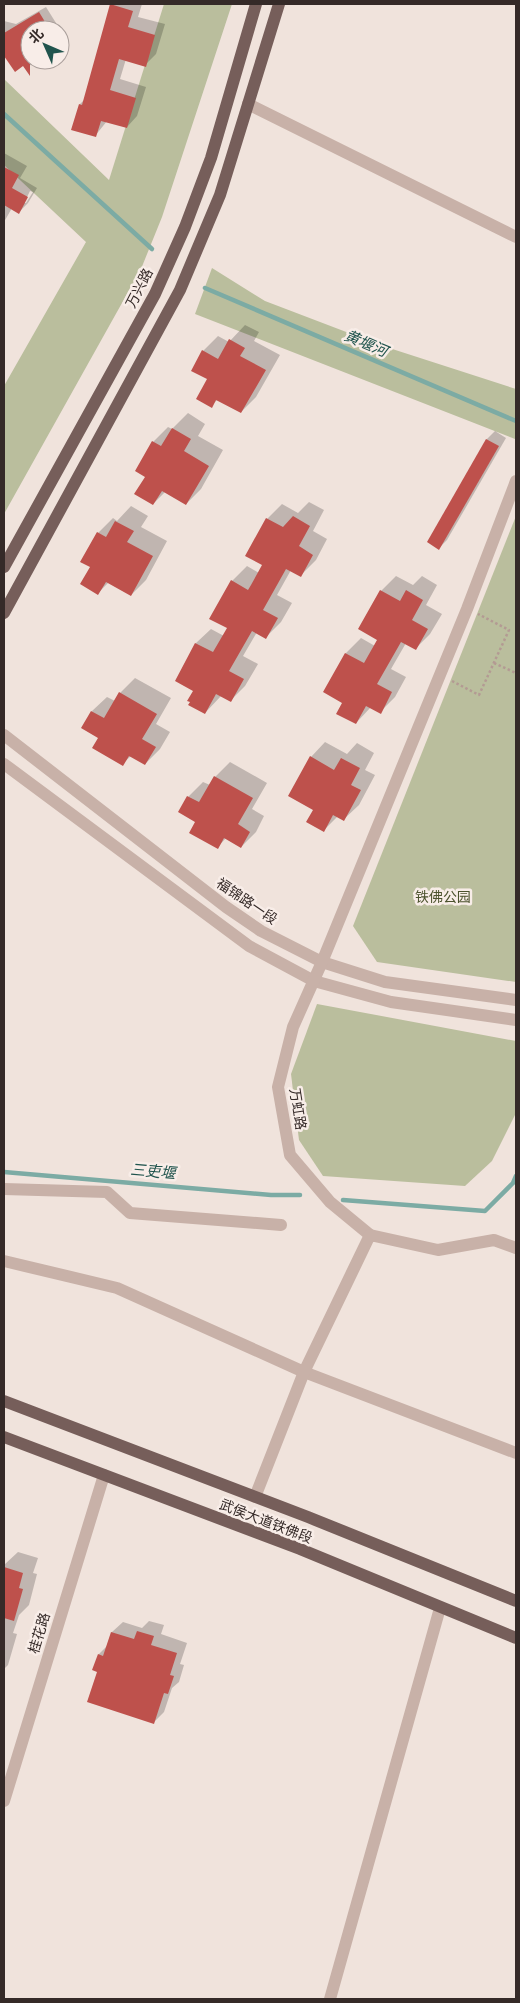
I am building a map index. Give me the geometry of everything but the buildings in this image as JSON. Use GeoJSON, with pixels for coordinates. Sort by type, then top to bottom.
{"type":"FeatureCollection","features":[{"type":"Feature","properties":{"kind":"main road","name":"万兴路"},"geometry":{"type":"LineString","coordinates":[[4,566],[158,286],[185,227],[211,158],[256,4]]}},
{"type":"Feature","properties":{"kind":"main road"},"geometry":{"type":"LineString","coordinates":[[4,613],[180,290],[220,195],[278,4]]}},
{"type":"Feature","properties":{"kind":"main road","name":"武侯大道铁佛段"},"geometry":{"type":"LineString","coordinates":[[4,1402],[255,1497],[516,1602]]}},
{"type":"Feature","properties":{"kind":"main road","name":"武侯大道铁佛段"},"geometry":{"type":"LineString","coordinates":[[4,1437],[300,1549],[516,1638]]}},
{"type":"Feature","properties":{"kind":"street"},"geometry":{"type":"LineString","coordinates":[[248,104],[516,237]]}},
{"type":"Feature","properties":{"kind":"street","name":"万虹路"},"geometry":{"type":"LineString","coordinates":[[370,1235],[330,1202],[290,1155],[278,1087],[293,1027],[322,962],[467,609],[516,481]]}},
{"type":"Feature","properties":{"kind":"street","name":"福锦路一段"},"geometry":{"type":"LineString","coordinates":[[4,736],[226,907],[260,930],[322,962],[385,982],[516,1000]]}},
{"type":"Feature","properties":{"kind":"street"},"geometry":{"type":"LineString","coordinates":[[4,764],[249,946],[314,981],[392,1002],[516,1020]]}},
{"type":"Feature","properties":{"kind":"street"},"geometry":{"type":"LineString","coordinates":[[4,1189],[107,1192],[130,1213],[281,1225]]}},
{"type":"Feature","properties":{"kind":"street"},"geometry":{"type":"LineString","coordinates":[[255,1497],[304,1372],[370,1235],[438,1250],[494,1240],[516,1248]]}},
{"type":"Feature","properties":{"kind":"street"},"geometry":{"type":"LineString","coordinates":[[4,1261],[117,1288],[304,1372],[516,1453]]}},
{"type":"Feature","properties":{"kind":"street","name":"桂花路"},"geometry":{"type":"LineString","coordinates":[[4,1800],[104,1475]]}},
{"type":"Feature","properties":{"kind":"street"},"geometry":{"type":"LineString","coordinates":[[330,1999],[440,1608]]}},
{"type":"Feature","properties":{"kind":"path"},"geometry":{"type":"LineString","coordinates":[[440,675],[479,695],[510,630],[467,609]]}},
{"type":"Feature","properties":{"kind":"path"},"geometry":{"type":"LineString","coordinates":[[494,663],[516,673]]}},
{"type":"Feature","properties":{"kind":"green space"},"geometry":{"type":"Polygon","coordinates":[[[164,4],[232,4],[162,217],[141,269],[4,514],[4,386],[86,242],[4,165],[4,79],[109,180],[164,4]]]}},
{"type":"Feature","properties":{"kind":"green space"},"geometry":{"type":"Polygon","coordinates":[[[212,268],[265,301],[383,346],[516,389],[515,439],[195,314],[212,268]]]}},
{"type":"Feature","properties":{"kind":"green space","name":"铁佛公园"},"geometry":{"type":"Polygon","coordinates":[[[516,516],[516,982],[377,962],[353,926],[516,516]]]}},
{"type":"Feature","properties":{"kind":"green space"},"geometry":{"type":"Polygon","coordinates":[[[317,1004],[516,1041],[516,1113],[492,1161],[465,1186],[323,1176],[299,1140],[291,1074],[317,1004]]]}},
{"type":"Feature","properties":{"kind":"waterway","name":"黄堰河"},"geometry":{"type":"LineString","coordinates":[[4,114],[152,249]]}},
{"type":"Feature","properties":{"kind":"waterway","name":"黄堰河"},"geometry":{"type":"LineString","coordinates":[[205,288],[516,421]]}},
{"type":"Feature","properties":{"kind":"waterway","name":"三吏堰"},"geometry":{"type":"LineString","coordinates":[[4,1172],[271,1195],[300,1195]]}},
{"type":"Feature","properties":{"kind":"waterway","name":"三吏堰"},"geometry":{"type":"LineString","coordinates":[[343,1200],[485,1211],[513,1183],[516,1176]]}}]}
